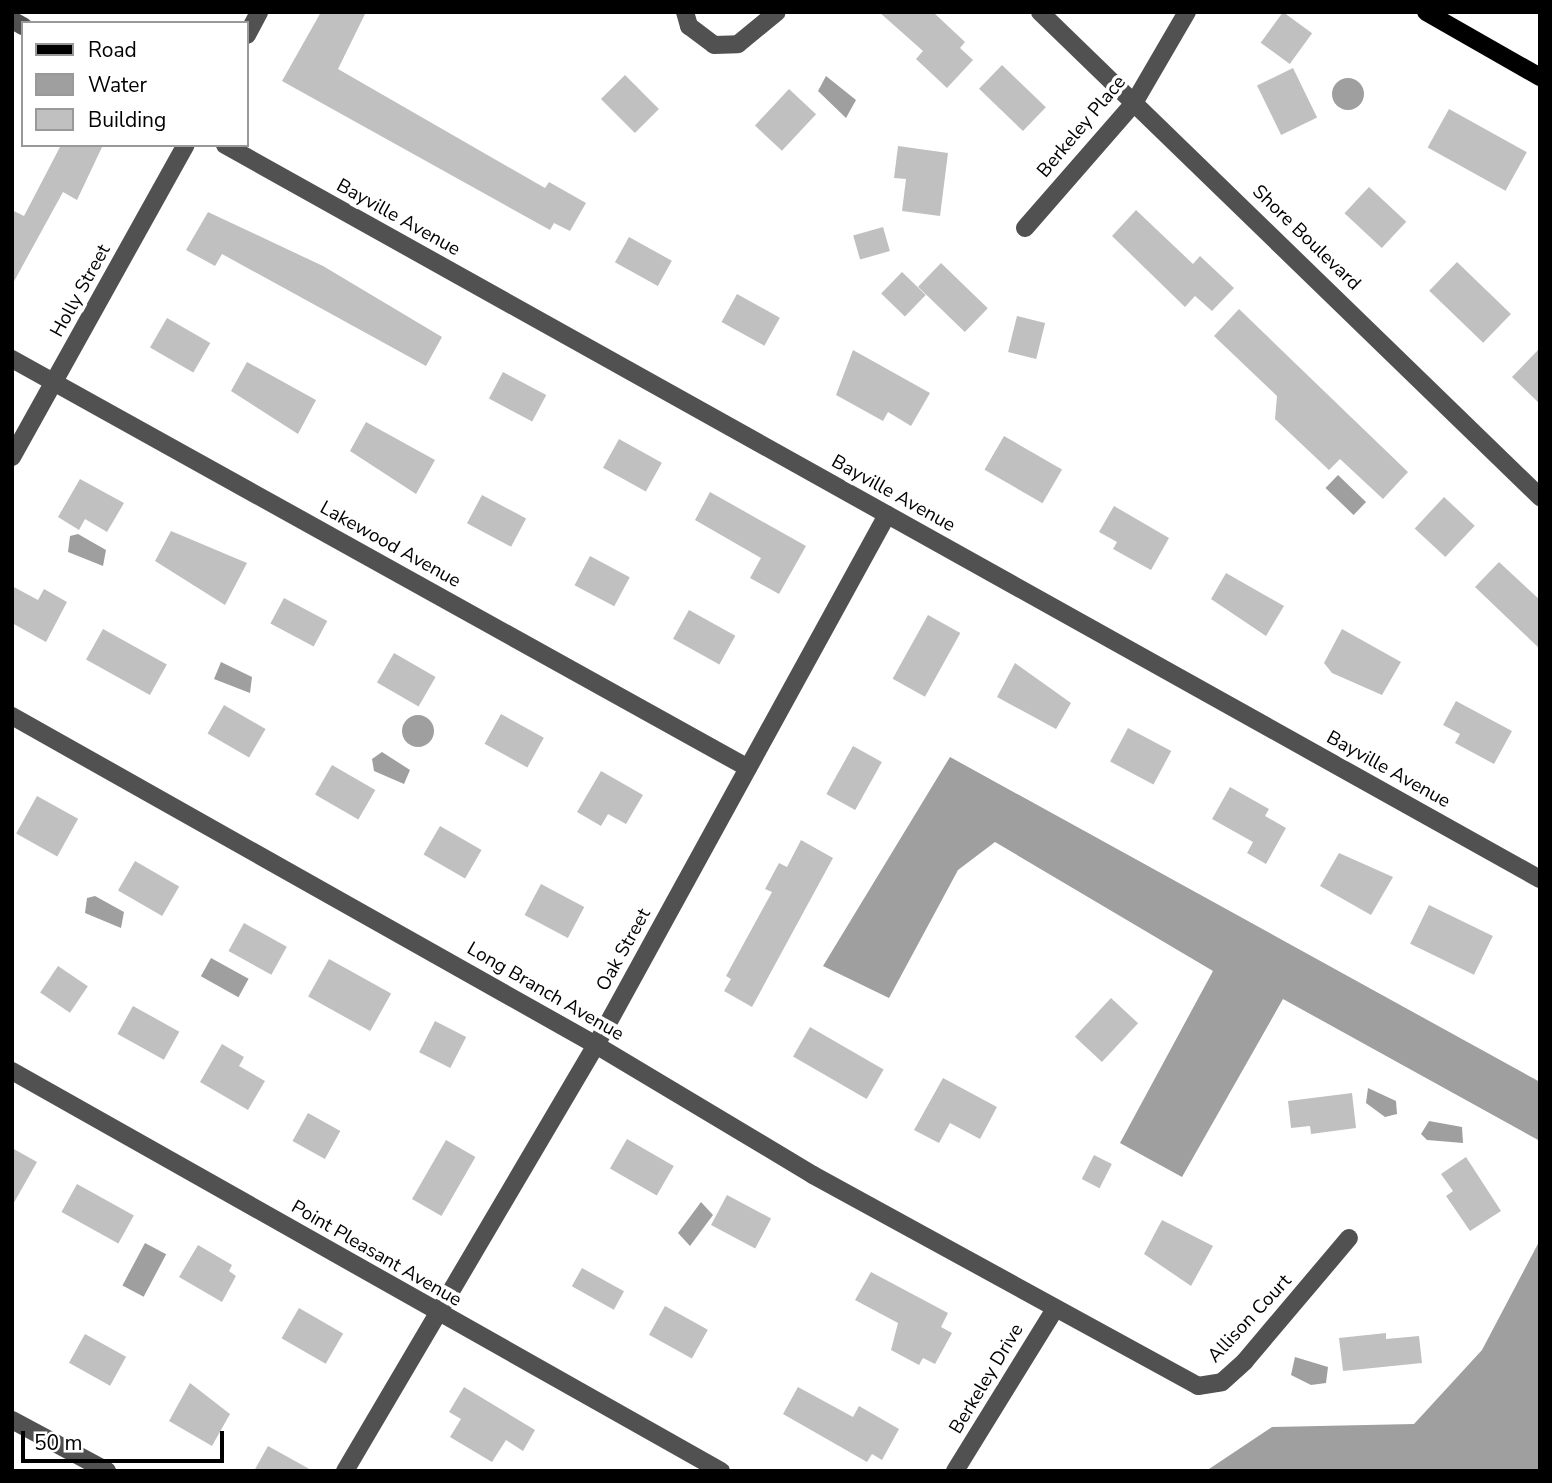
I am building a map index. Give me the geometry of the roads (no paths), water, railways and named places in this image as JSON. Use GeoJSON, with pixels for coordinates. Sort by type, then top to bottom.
{"type":"FeatureCollection","features":[{"type":"Feature","properties":{"kind":"main road"},"geometry":{"type":"LineString","coordinates":[[1426,12],[1540,77]]}},
{"type":"Feature","properties":{"kind":"street"},"geometry":{"type":"LineString","coordinates":[[248,33],[259,12]]}},
{"type":"Feature","properties":{"kind":"street"},"geometry":{"type":"LineString","coordinates":[[685,12],[689,26],[714,45],[738,44],[777,12]]}},
{"type":"Feature","properties":{"kind":"street","name":"Shore Boulevard"},"geometry":{"type":"LineString","coordinates":[[1040,12],[1540,497]]}},
{"type":"Feature","properties":{"kind":"street","name":"Berkeley Place"},"geometry":{"type":"LineString","coordinates":[[1025,228],[1134,103],[1187,12]]}},
{"type":"Feature","properties":{"kind":"street","name":"Holly Street"},"geometry":{"type":"LineString","coordinates":[[12,457],[185,147]]}},
{"type":"Feature","properties":{"kind":"street","name":"Bayville Avenue"},"geometry":{"type":"LineString","coordinates":[[229,147],[1540,879]]}},
{"type":"Feature","properties":{"kind":"street","name":"Lakewood Avenue"},"geometry":{"type":"LineString","coordinates":[[12,359],[748,768]]}},
{"type":"Feature","properties":{"kind":"street","name":"Oak Street"},"geometry":{"type":"LineString","coordinates":[[345,1471],[436,1312],[596,1045],[887,515]]}},
{"type":"Feature","properties":{"kind":"street","name":"Long Branch Avenue"},"geometry":{"type":"LineString","coordinates":[[12,716],[596,1045],[1055,1309]]}},
{"type":"Feature","properties":{"kind":"street","name":"Point Pleasant Avenue"},"geometry":{"type":"LineString","coordinates":[[12,1071],[721,1471]]}},
{"type":"Feature","properties":{"kind":"street","name":"Allison Court"},"geometry":{"type":"LineString","coordinates":[[1055,1309],[1198,1386],[1222,1381],[1349,1238]]}},
{"type":"Feature","properties":{"kind":"street","name":"Berkeley Drive"},"geometry":{"type":"LineString","coordinates":[[956,1471],[1055,1309]]}},
{"type":"Feature","properties":{"kind":"street"},"geometry":{"type":"LineString","coordinates":[[12,1420],[107,1471]]}},
{"type":"Feature","properties":{"kind":"water"},"geometry":{"type":"Polygon","coordinates":[[[826,76],[856,100],[846,118],[818,91],[826,76]]]}},
{"type":"Feature","properties":{"kind":"water"},"geometry":{"type":"Polygon","coordinates":[[[1348,78],[1359,83],[1364,94],[1359,105],[1348,110],[1337,105],[1332,94],[1337,83],[1348,78]]]}},
{"type":"Feature","properties":{"kind":"water"},"geometry":{"type":"Polygon","coordinates":[[[1338,475],[1366,502],[1354,515],[1325,488],[1338,475]]]}},
{"type":"Feature","properties":{"kind":"water"},"geometry":{"type":"Polygon","coordinates":[[[78,534],[106,550],[103,566],[68,552],[70,536],[78,534]]]}},
{"type":"Feature","properties":{"kind":"water"},"geometry":{"type":"Polygon","coordinates":[[[221,662],[252,677],[250,693],[214,679],[221,662]]]}},
{"type":"Feature","properties":{"kind":"water"},"geometry":{"type":"Polygon","coordinates":[[[418,715],[429,720],[434,731],[429,742],[418,747],[407,742],[402,731],[407,720],[418,715]]]}},
{"type":"Feature","properties":{"kind":"water"},"geometry":{"type":"Polygon","coordinates":[[[382,752],[410,770],[404,784],[374,771],[372,759],[382,752]]]}},
{"type":"Feature","properties":{"kind":"water"},"geometry":{"type":"Polygon","coordinates":[[[950,757],[1540,1082],[1540,1141],[1283,999],[1182,1177],[1120,1143],[1213,971],[995,842],[958,870],[889,998],[823,966],[950,757]]]}},
{"type":"Feature","properties":{"kind":"water"},"geometry":{"type":"Polygon","coordinates":[[[95,896],[124,912],[121,928],[85,913],[87,898],[95,896]]]}},
{"type":"Feature","properties":{"kind":"water"},"geometry":{"type":"Polygon","coordinates":[[[211,958],[249,979],[238,997],[201,976],[211,958]]]}},
{"type":"Feature","properties":{"kind":"water"},"geometry":{"type":"Polygon","coordinates":[[[1368,1088],[1396,1101],[1397,1114],[1385,1117],[1366,1103],[1368,1088]]]}},
{"type":"Feature","properties":{"kind":"water"},"geometry":{"type":"Polygon","coordinates":[[[1429,1121],[1462,1127],[1463,1143],[1427,1140],[1421,1134],[1429,1121]]]}},
{"type":"Feature","properties":{"kind":"water"},"geometry":{"type":"Polygon","coordinates":[[[701,1202],[713,1215],[690,1246],[678,1233],[701,1202]]]}},
{"type":"Feature","properties":{"kind":"water"},"geometry":{"type":"Polygon","coordinates":[[[1540,1240],[1540,1471],[1206,1471],[1272,1427],[1414,1424],[1482,1350],[1540,1240]]]}},
{"type":"Feature","properties":{"kind":"water"},"geometry":{"type":"Polygon","coordinates":[[[145,1243],[166,1254],[144,1297],[122,1285],[145,1243]]]}},
{"type":"Feature","properties":{"kind":"water"},"geometry":{"type":"Polygon","coordinates":[[[1295,1357],[1328,1367],[1326,1383],[1311,1385],[1291,1375],[1295,1357]]]}}]}
